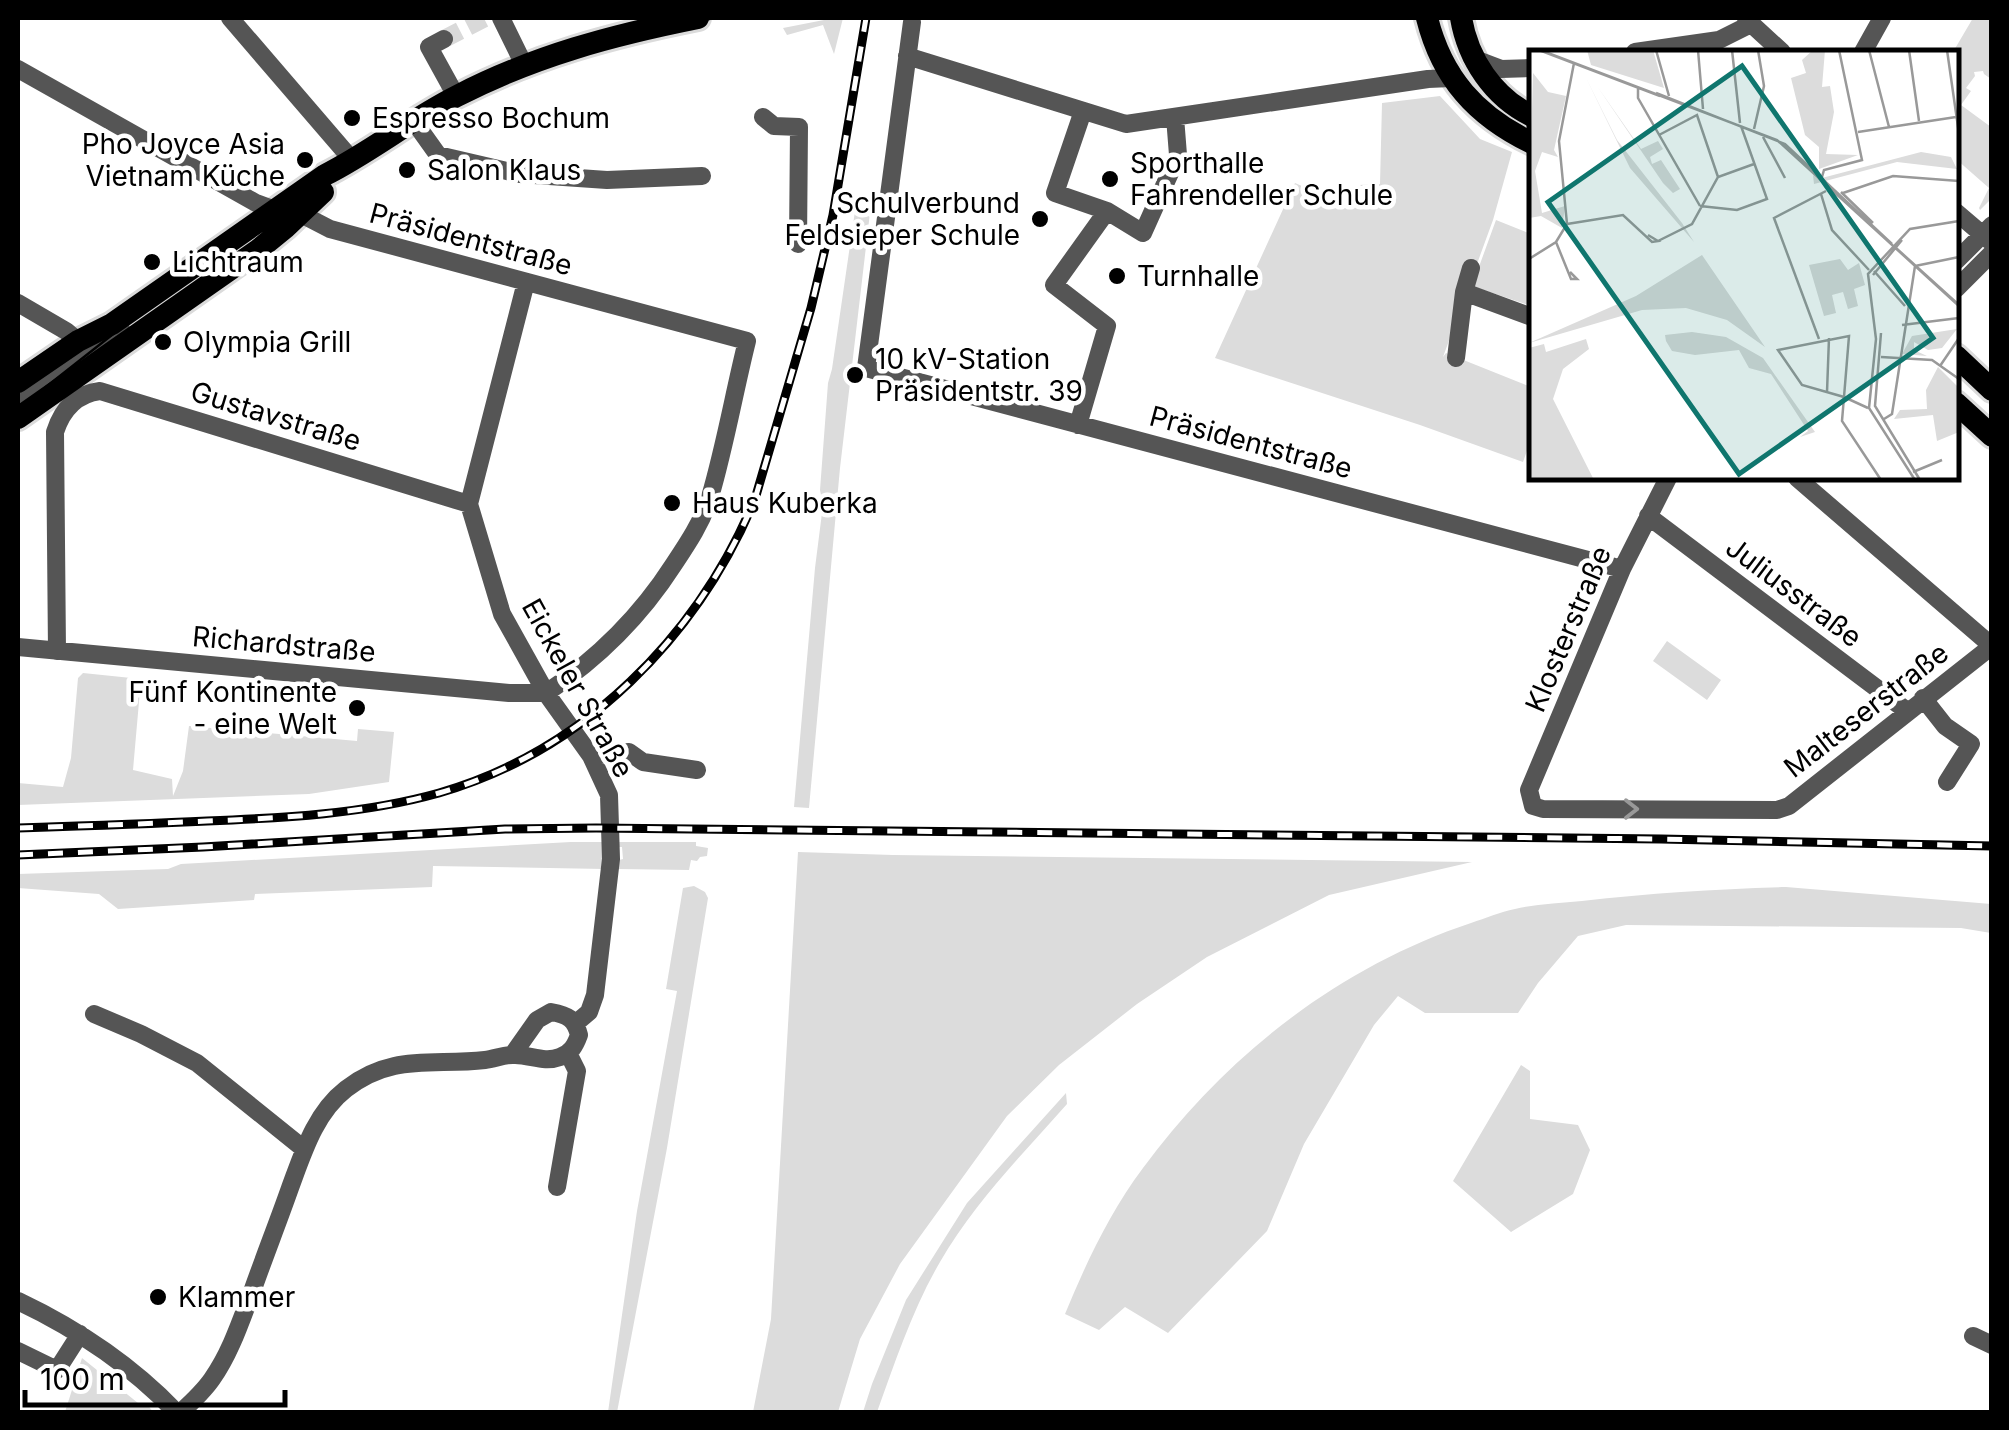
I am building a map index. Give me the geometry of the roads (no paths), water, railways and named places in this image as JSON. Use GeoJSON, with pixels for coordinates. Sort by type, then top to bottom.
{"type":"FeatureCollection","features":[{"type":"Feature","properties":{"kind":"main road"},"geometry":{"type":"LineString","coordinates":[[18,418],[62,398],[85,351],[112,324],[325,175],[414,120],[456,96],[524,66],[601,39],[698,18]]}},
{"type":"Feature","properties":{"kind":"main road"},"geometry":{"type":"LineString","coordinates":[[1426,18],[1451,78],[1488,118],[1529,142]]}},
{"type":"Feature","properties":{"kind":"main road"},"geometry":{"type":"LineString","coordinates":[[1460,18],[1465,40],[1479,67],[1510,103],[1529,114]]}},
{"type":"Feature","properties":{"kind":"main road"},"geometry":{"type":"LineString","coordinates":[[1451,78],[1479,67]]}},
{"type":"Feature","properties":{"kind":"main road"},"geometry":{"type":"LineString","coordinates":[[18,382],[85,351],[258,250],[353,161]]}},
{"type":"Feature","properties":{"kind":"main road"},"geometry":{"type":"LineString","coordinates":[[275,210],[300,213]]}},
{"type":"Feature","properties":{"kind":"main road"},"geometry":{"type":"LineString","coordinates":[[1959,359],[1992,390]]}},
{"type":"Feature","properties":{"kind":"main road"},"geometry":{"type":"LineString","coordinates":[[1959,406],[1992,436]]}},
{"type":"Feature","properties":{"kind":"street"},"geometry":{"type":"LineString","coordinates":[[230,18],[353,161]]}},
{"type":"Feature","properties":{"kind":"street"},"geometry":{"type":"LineString","coordinates":[[501,18],[524,66]]}},
{"type":"Feature","properties":{"kind":"street"},"geometry":{"type":"LineString","coordinates":[[1865,50],[1882,18]]}},
{"type":"Feature","properties":{"kind":"street"},"geometry":{"type":"LineString","coordinates":[[1649,50],[1719,40],[1748,21],[1780,50]]}},
{"type":"Feature","properties":{"kind":"street"},"geometry":{"type":"LineString","coordinates":[[912,22],[906,56],[1126,124],[1451,78]]}},
{"type":"Feature","properties":{"kind":"street"},"geometry":{"type":"LineString","coordinates":[[444,39],[429,47],[456,96]]}},
{"type":"Feature","properties":{"kind":"street","name":"Präsidentstraße"},"geometry":{"type":"LineString","coordinates":[[906,56],[866,368],[1622,569]]}},
{"type":"Feature","properties":{"kind":"street"},"geometry":{"type":"LineString","coordinates":[[1479,67],[1529,68]]}},
{"type":"Feature","properties":{"kind":"street"},"geometry":{"type":"LineString","coordinates":[[18,69],[256,203],[275,210]]}},
{"type":"Feature","properties":{"kind":"street"},"geometry":{"type":"LineString","coordinates":[[1510,103],[1514,82],[1529,70]]}},
{"type":"Feature","properties":{"kind":"street"},"geometry":{"type":"LineString","coordinates":[[1083,111],[1055,193],[1106,210],[1143,233],[1178,155],[1175,117]]}},
{"type":"Feature","properties":{"kind":"street"},"geometry":{"type":"LineString","coordinates":[[763,118],[774,126],[800,127],[798,244]]}},
{"type":"Feature","properties":{"kind":"street"},"geometry":{"type":"LineString","coordinates":[[414,120],[438,155],[520,174],[607,180],[702,176]]}},
{"type":"Feature","properties":{"kind":"street"},"geometry":{"type":"LineString","coordinates":[[1078,425],[1106,326],[1054,285],[1106,210]]}},
{"type":"Feature","properties":{"kind":"street","name":"Präsidentstraße"},"geometry":{"type":"LineString","coordinates":[[300,213],[330,229],[746,341],[710,498],[698,526],[653,596],[616,638],[583,668],[546,693]]}},
{"type":"Feature","properties":{"kind":"street"},"geometry":{"type":"LineString","coordinates":[[1959,214],[1988,234],[1959,258]]}},
{"type":"Feature","properties":{"kind":"street"},"geometry":{"type":"LineString","coordinates":[[1959,285],[1992,252]]}},
{"type":"Feature","properties":{"kind":"street"},"geometry":{"type":"LineString","coordinates":[[1456,358],[1470,268]]}},
{"type":"Feature","properties":{"kind":"street"},"geometry":{"type":"LineString","coordinates":[[469,504],[526,282]]}},
{"type":"Feature","properties":{"kind":"street"},"geometry":{"type":"LineString","coordinates":[[1464,292],[1529,316]]}},
{"type":"Feature","properties":{"kind":"street"},"geometry":{"type":"LineString","coordinates":[[18,304],[66,332],[85,351],[18,398]]}},
{"type":"Feature","properties":{"kind":"street","name":"Gustavstraße"},"geometry":{"type":"LineString","coordinates":[[62,398],[100,391],[469,504]]}},
{"type":"Feature","properties":{"kind":"street"},"geometry":{"type":"LineString","coordinates":[[57,651],[55,432],[62,398]]}},
{"type":"Feature","properties":{"kind":"street","name":"Klosterstraße"},"geometry":{"type":"LineString","coordinates":[[1533,806],[1529,790],[1622,569],[1667,480]]}},
{"type":"Feature","properties":{"kind":"street"},"geometry":{"type":"LineString","coordinates":[[1799,480],[1992,646]]}},
{"type":"Feature","properties":{"kind":"street","name":"Eickeler Straße"},"geometry":{"type":"LineString","coordinates":[[469,504],[502,614],[546,693],[590,756],[610,796],[611,858],[594,995],[589,1012],[576,1023],[580,1036],[568,1053]]}},
{"type":"Feature","properties":{"kind":"street","name":"Juliusstraße"},"geometry":{"type":"LineString","coordinates":[[1648,516],[1907,712]]}},
{"type":"Feature","properties":{"kind":"street","name":"Malteserstraße"},"geometry":{"type":"LineString","coordinates":[[1533,806],[1777,810],[1789,806],[1992,646]]}},
{"type":"Feature","properties":{"kind":"street","name":"Richardstraße"},"geometry":{"type":"LineString","coordinates":[[18,647],[509,693],[546,693]]}},
{"type":"Feature","properties":{"kind":"street"},"geometry":{"type":"LineString","coordinates":[[1923,698],[1946,726],[1971,744],[1947,782]]}},
{"type":"Feature","properties":{"kind":"street"},"geometry":{"type":"LineString","coordinates":[[590,756],[628,752],[643,762],[697,770]]}},
{"type":"Feature","properties":{"kind":"street"},"geometry":{"type":"LineString","coordinates":[[513,1054],[538,1020],[551,1012],[566,1014],[576,1023]]}},
{"type":"Feature","properties":{"kind":"street"},"geometry":{"type":"LineString","coordinates":[[94,1014],[197,1063],[304,1149]]}},
{"type":"Feature","properties":{"kind":"street"},"geometry":{"type":"LineString","coordinates":[[18,1302],[80,1334],[126,1366],[178,1412],[200,1395],[232,1344],[304,1149],[328,1107],[342,1092],[378,1070],[410,1062],[485,1060],[513,1054],[549,1060],[568,1053],[578,1070],[557,1188]]}},
{"type":"Feature","properties":{"kind":"street"},"geometry":{"type":"LineString","coordinates":[[18,1351],[57,1370],[80,1334]]}},
{"type":"Feature","properties":{"kind":"street"},"geometry":{"type":"LineString","coordinates":[[1974,1336],[1992,1345]]}},
{"type":"Feature","properties":{"kind":"tunnel"},"geometry":{"type":"LineString","coordinates":[[444,39],[485,18]]}},
{"type":"Feature","properties":{"kind":"tram line"},"geometry":{"type":"LineString","coordinates":[[18,409],[117,331],[371,152],[439,110],[559,56],[714,18]]}},
{"type":"Feature","properties":{"kind":"railway"},"geometry":{"type":"LineString","coordinates":[[18,828],[294,816],[411,800],[492,774],[542,749],[588,718],[630,682],[702,597],[755,499],[811,308],[833,215],[866,18]]}},
{"type":"Feature","properties":{"kind":"railway"},"geometry":{"type":"LineString","coordinates":[[18,855],[505,829],[596,828],[1992,846]]}},
{"type":"Feature","properties":{"kind":"place","name":"Espresso Bochum"},"geometry":{"type":"Point","coordinates":[352,118]}},
{"type":"Feature","properties":{"kind":"place","name":"Pho Joyce Asia Vietnam Küche"},"geometry":{"type":"Point","coordinates":[305,160]}},
{"type":"Feature","properties":{"kind":"place","name":"Salon Klaus"},"geometry":{"type":"Point","coordinates":[407,170]}},
{"type":"Feature","properties":{"kind":"place","name":"Sporthalle Fahrendeller Schule"},"geometry":{"type":"Point","coordinates":[1110,179]}},
{"type":"Feature","properties":{"kind":"place","name":"Schulverbund Feldsieper Schule"},"geometry":{"type":"Point","coordinates":[1040,219]}},
{"type":"Feature","properties":{"kind":"place","name":"Lichtraum"},"geometry":{"type":"Point","coordinates":[152,262]}},
{"type":"Feature","properties":{"kind":"place","name":"Turnhalle"},"geometry":{"type":"Point","coordinates":[1117,276]}},
{"type":"Feature","properties":{"kind":"place","name":"Olympia Grill"},"geometry":{"type":"Point","coordinates":[163,342]}},
{"type":"Feature","properties":{"kind":"place","name":"10 kV-Station Präsidentstr. 39"},"geometry":{"type":"Point","coordinates":[855,375]}},
{"type":"Feature","properties":{"kind":"place","name":"Haus Kuberka"},"geometry":{"type":"Point","coordinates":[672,503]}},
{"type":"Feature","properties":{"kind":"place","name":"Fünf Kontinente - eine Welt"},"geometry":{"type":"Point","coordinates":[357,708]}},
{"type":"Feature","properties":{"kind":"place","name":"Klammer"},"geometry":{"type":"Point","coordinates":[158,1297]}}]}
